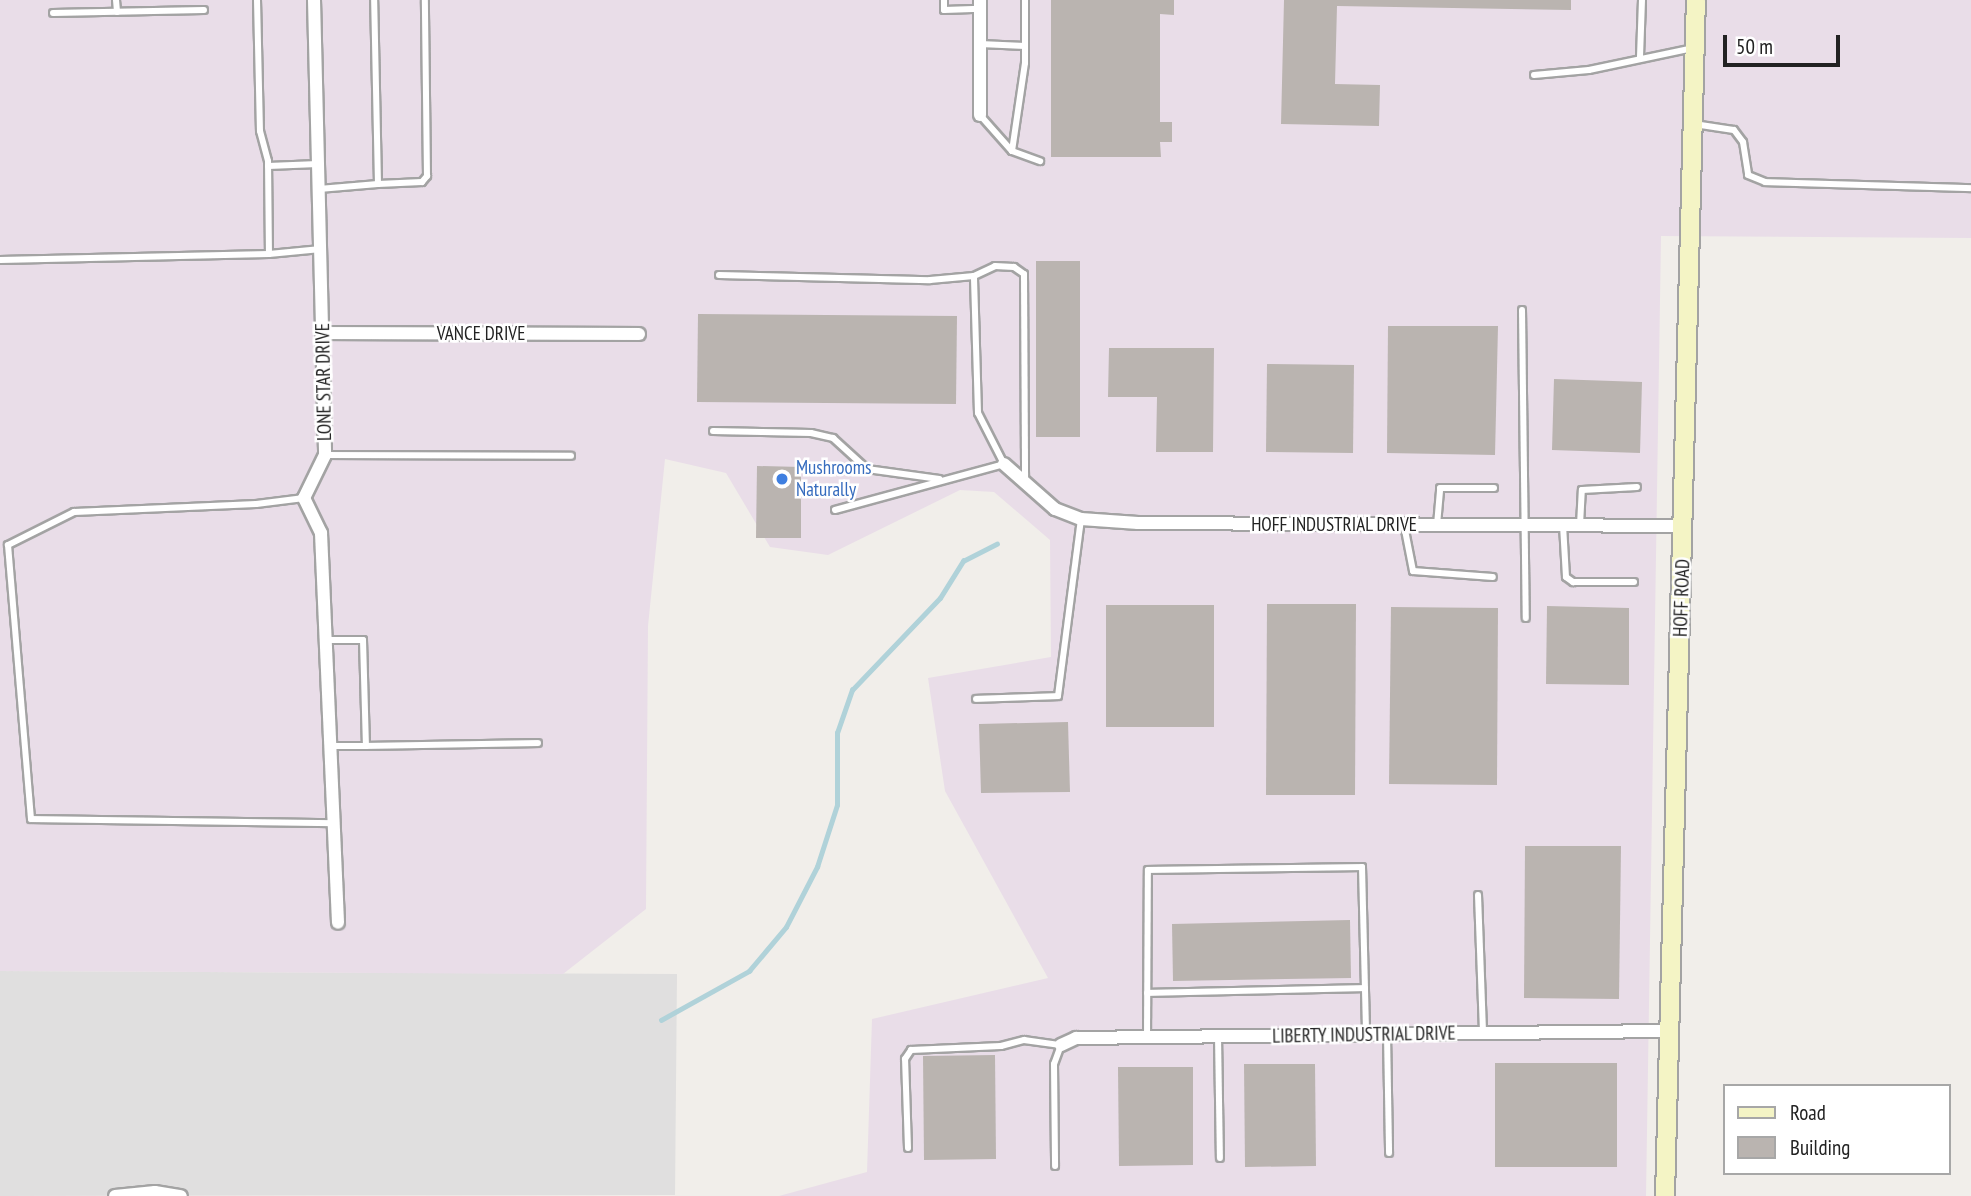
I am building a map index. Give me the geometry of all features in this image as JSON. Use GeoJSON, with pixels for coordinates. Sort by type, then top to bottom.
{"type":"FeatureCollection","features":[{"type":"Feature","properties":{"kind":"street","name":"LONE STAR DRIVE"},"geometry":{"type":"LineString","coordinates":[[304,498],[326,455],[314,0]]}},
{"type":"Feature","properties":{"kind":"street","name":"HOFF ROAD"},"geometry":{"type":"LineString","coordinates":[[1665,1196],[1696,0]]}},
{"type":"Feature","properties":{"kind":"street"},"geometry":{"type":"LineString","coordinates":[[980,5],[980,115]]}},
{"type":"Feature","properties":{"kind":"street","name":"VANCE DRIVE"},"geometry":{"type":"LineString","coordinates":[[323,333],[639,334]]}},
{"type":"Feature","properties":{"kind":"street","name":"HOFF INDUSTRIAL DRIVE"},"geometry":{"type":"LineString","coordinates":[[1004,464],[1055,509],[1081,519],[1404,525],[1684,526]]}},
{"type":"Feature","properties":{"kind":"street"},"geometry":{"type":"LineString","coordinates":[[304,498],[321,533],[338,923]]}},
{"type":"Feature","properties":{"kind":"street","name":"LIBERTY INDUSTRIAL DRIVE"},"geometry":{"type":"LineString","coordinates":[[1061,1045],[1076,1038],[1669,1031]]}},
{"type":"Feature","properties":{"kind":"street"},"geometry":{"type":"LineString","coordinates":[[115,1196],[155,1192],[181,1196]]}},
{"type":"Feature","properties":{"kind":"lane"},"geometry":{"type":"LineString","coordinates":[[116,0],[117,12]]}},
{"type":"Feature","properties":{"kind":"lane"},"geometry":{"type":"LineString","coordinates":[[257,0],[260,131],[268,166],[269,254]]}},
{"type":"Feature","properties":{"kind":"lane"},"geometry":{"type":"LineString","coordinates":[[374,0],[378,184]]}},
{"type":"Feature","properties":{"kind":"lane"},"geometry":{"type":"LineString","coordinates":[[319,189],[422,182],[427,176],[425,0]]}},
{"type":"Feature","properties":{"kind":"lane"},"geometry":{"type":"LineString","coordinates":[[944,0],[944,10],[980,5]]}},
{"type":"Feature","properties":{"kind":"lane"},"geometry":{"type":"LineString","coordinates":[[1013,151],[1021,115],[1026,0]]}},
{"type":"Feature","properties":{"kind":"lane"},"geometry":{"type":"LineString","coordinates":[[1640,57],[1642,0]]}},
{"type":"Feature","properties":{"kind":"lane"},"geometry":{"type":"LineString","coordinates":[[54,13],[204,9]]}},
{"type":"Feature","properties":{"kind":"lane"},"geometry":{"type":"LineString","coordinates":[[980,44],[1025,46]]}},
{"type":"Feature","properties":{"kind":"lane"},"geometry":{"type":"LineString","coordinates":[[1534,75],[1589,70],[1695,47]]}},
{"type":"Feature","properties":{"kind":"lane"},"geometry":{"type":"LineString","coordinates":[[980,115],[1013,151],[1040,161]]}},
{"type":"Feature","properties":{"kind":"lane"},"geometry":{"type":"LineString","coordinates":[[1693,124],[1734,130],[1743,142],[1748,175],[1765,182],[1971,188]]}},
{"type":"Feature","properties":{"kind":"lane"},"geometry":{"type":"LineString","coordinates":[[268,166],[318,164]]}},
{"type":"Feature","properties":{"kind":"lane"},"geometry":{"type":"LineString","coordinates":[[0,260],[269,254],[321,248]]}},
{"type":"Feature","properties":{"kind":"lane"},"geometry":{"type":"LineString","coordinates":[[719,275],[930,280],[974,276],[995,266],[1014,267],[1024,274],[1025,485]]}},
{"type":"Feature","properties":{"kind":"lane"},"geometry":{"type":"LineString","coordinates":[[835,510],[1004,464],[978,413],[974,276]]}},
{"type":"Feature","properties":{"kind":"lane"},"geometry":{"type":"LineString","coordinates":[[1522,310],[1522,525],[1526,618]]}},
{"type":"Feature","properties":{"kind":"lane"},"geometry":{"type":"LineString","coordinates":[[713,431],[811,433],[833,438],[867,469],[945,480]]}},
{"type":"Feature","properties":{"kind":"lane"},"geometry":{"type":"LineString","coordinates":[[326,455],[571,456]]}},
{"type":"Feature","properties":{"kind":"lane"},"geometry":{"type":"LineString","coordinates":[[1580,525],[1582,489],[1637,486]]}},
{"type":"Feature","properties":{"kind":"lane"},"geometry":{"type":"LineString","coordinates":[[1437,525],[1440,488],[1494,488]]}},
{"type":"Feature","properties":{"kind":"lane"},"geometry":{"type":"LineString","coordinates":[[304,498],[256,504],[74,512],[8,545],[30,819],[333,823]]}},
{"type":"Feature","properties":{"kind":"lane"},"geometry":{"type":"LineString","coordinates":[[976,699],[1058,696],[1081,519]]}},
{"type":"Feature","properties":{"kind":"lane"},"geometry":{"type":"LineString","coordinates":[[1404,525],[1413,571],[1493,577]]}},
{"type":"Feature","properties":{"kind":"lane"},"geometry":{"type":"LineString","coordinates":[[1563,525],[1566,577],[1573,582],[1634,582]]}},
{"type":"Feature","properties":{"kind":"lane"},"geometry":{"type":"LineString","coordinates":[[326,640],[363,640],[366,746]]}},
{"type":"Feature","properties":{"kind":"lane"},"geometry":{"type":"LineString","coordinates":[[330,747],[538,743]]}},
{"type":"Feature","properties":{"kind":"lane"},"geometry":{"type":"LineString","coordinates":[[1147,1037],[1148,870],[1362,867],[1366,1035]]}},
{"type":"Feature","properties":{"kind":"lane"},"geometry":{"type":"LineString","coordinates":[[1478,895],[1483,1033]]}},
{"type":"Feature","properties":{"kind":"lane"},"geometry":{"type":"LineString","coordinates":[[1147,993],[1365,988]]}},
{"type":"Feature","properties":{"kind":"lane"},"geometry":{"type":"LineString","coordinates":[[1387,1034],[1389,1153]]}},
{"type":"Feature","properties":{"kind":"lane"},"geometry":{"type":"LineString","coordinates":[[1218,1036],[1220,1158]]}},
{"type":"Feature","properties":{"kind":"lane"},"geometry":{"type":"LineString","coordinates":[[908,1148],[905,1059],[911,1049],[993,1047],[1024,1040],[1061,1045],[1054,1064],[1055,1166]]}},
{"type":"Feature","properties":{"kind":"shaded area"},"geometry":{"type":"Polygon","coordinates":[[[0,0],[1971,0],[1971,238],[1661,236],[1646,1196],[779,1196],[867,1172],[872,1019],[1048,978],[945,791],[928,678],[1051,657],[1050,540],[994,492],[960,490],[828,555],[770,547],[726,473],[665,459],[648,626],[646,909],[563,974],[0,971],[0,0]]]}},
{"type":"Feature","properties":{"kind":"shaded area"},"geometry":{"type":"Polygon","coordinates":[[[0,971],[677,974],[675,1195],[0,1196],[0,971]]]}},
{"type":"Feature","properties":{"kind":"building"},"geometry":{"type":"Polygon","coordinates":[[[1051,0],[1174,0],[1174,15],[1160,14],[1160,122],[1172,122],[1172,142],[1160,142],[1161,157],[1051,157],[1051,0]]]}},
{"type":"Feature","properties":{"kind":"building"},"geometry":{"type":"Polygon","coordinates":[[[1284,0],[1571,0],[1571,10],[1337,6],[1335,84],[1380,85],[1379,126],[1281,124],[1284,0]]]}},
{"type":"Feature","properties":{"kind":"building"},"geometry":{"type":"Polygon","coordinates":[[[1036,261],[1080,261],[1080,437],[1036,437],[1036,261]]]}},
{"type":"Feature","properties":{"kind":"building"},"geometry":{"type":"Polygon","coordinates":[[[698,314],[957,316],[956,404],[697,402],[698,314]]]}},
{"type":"Feature","properties":{"kind":"building"},"geometry":{"type":"Polygon","coordinates":[[[1388,326],[1498,326],[1495,455],[1387,453],[1388,326]]]}},
{"type":"Feature","properties":{"kind":"building"},"geometry":{"type":"Polygon","coordinates":[[[1109,348],[1214,348],[1213,452],[1156,452],[1157,397],[1108,397],[1109,348]]]}},
{"type":"Feature","properties":{"kind":"building"},"geometry":{"type":"Polygon","coordinates":[[[1267,364],[1354,365],[1353,453],[1266,452],[1267,364]]]}},
{"type":"Feature","properties":{"kind":"building"},"geometry":{"type":"Polygon","coordinates":[[[1554,379],[1642,382],[1640,453],[1552,450],[1554,379]]]}},
{"type":"Feature","properties":{"kind":"building"},"geometry":{"type":"Polygon","coordinates":[[[757,466],[801,467],[801,538],[756,538],[757,466]]]}},
{"type":"Feature","properties":{"kind":"building"},"geometry":{"type":"Polygon","coordinates":[[[1267,604],[1356,604],[1355,795],[1266,795],[1267,604]]]}},
{"type":"Feature","properties":{"kind":"building"},"geometry":{"type":"Polygon","coordinates":[[[1106,605],[1214,605],[1214,727],[1106,727],[1106,605]]]}},
{"type":"Feature","properties":{"kind":"building"},"geometry":{"type":"Polygon","coordinates":[[[1547,606],[1629,608],[1629,685],[1546,684],[1547,606]]]}},
{"type":"Feature","properties":{"kind":"building"},"geometry":{"type":"Polygon","coordinates":[[[1391,607],[1498,608],[1497,785],[1389,784],[1391,607]]]}},
{"type":"Feature","properties":{"kind":"building"},"geometry":{"type":"Polygon","coordinates":[[[1068,722],[1070,792],[981,793],[979,724],[1068,722]]]}},
{"type":"Feature","properties":{"kind":"building"},"geometry":{"type":"Polygon","coordinates":[[[1525,846],[1621,846],[1619,999],[1524,998],[1525,846]]]}},
{"type":"Feature","properties":{"kind":"building"},"geometry":{"type":"Polygon","coordinates":[[[1350,920],[1351,978],[1173,981],[1172,924],[1350,920]]]}},
{"type":"Feature","properties":{"kind":"building"},"geometry":{"type":"Polygon","coordinates":[[[995,1055],[996,1159],[924,1160],[923,1056],[995,1055]]]}},
{"type":"Feature","properties":{"kind":"building"},"geometry":{"type":"Polygon","coordinates":[[[1495,1063],[1617,1063],[1617,1167],[1495,1167],[1495,1063]]]}},
{"type":"Feature","properties":{"kind":"building"},"geometry":{"type":"Polygon","coordinates":[[[1244,1064],[1315,1064],[1316,1166],[1245,1167],[1244,1064]]]}},
{"type":"Feature","properties":{"kind":"building"},"geometry":{"type":"Polygon","coordinates":[[[1118,1067],[1193,1067],[1193,1165],[1119,1166],[1118,1067]]]}},
{"type":"Feature","properties":{"kind":"waterway"},"geometry":{"type":"LineString","coordinates":[[661,1020],[749,971],[786,927],[817,867],[837,805],[837,733],[852,690],[940,598],[963,561],[997,544]]}},
{"type":"Feature","properties":{"kind":"place","name":"Mushrooms Naturally"},"geometry":{"type":"Point","coordinates":[782,479]}}]}
